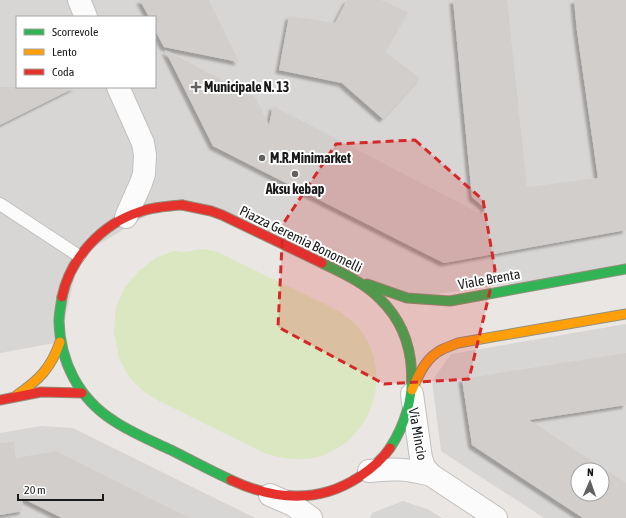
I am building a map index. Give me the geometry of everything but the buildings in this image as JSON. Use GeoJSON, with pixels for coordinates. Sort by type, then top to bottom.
{"type":"FeatureCollection","features":[{"type":"Feature","properties":{"kind":"street"},"geometry":{"type":"LineString","coordinates":[[79,0],[86,16]]}},
{"type":"Feature","properties":{"kind":"street"},"geometry":{"type":"LineString","coordinates":[[118,88],[143,143],[145,155],[144,174],[126,217]]}},
{"type":"Feature","properties":{"kind":"street","name":"Piazza Geremia Bonomelli"},"geometry":{"type":"LineString","coordinates":[[182,205],[211,211],[358,281],[380,299],[400,328],[410,356],[412,391],[402,428],[386,453],[369,471],[338,489],[324,494],[284,497],[265,493],[245,486],[127,429],[97,410],[82,393],[72,377],[60,342],[59,323],[62,294],[69,275],[79,256],[90,242],[103,231],[126,217],[143,210],[163,206],[182,205]]}},
{"type":"Feature","properties":{"kind":"street","name":"Viale Brenta"},"geometry":{"type":"LineString","coordinates":[[358,281],[408,298],[450,301],[626,269]]}},
{"type":"Feature","properties":{"kind":"street"},"geometry":{"type":"LineString","coordinates":[[412,391],[421,370],[440,350],[458,344],[626,314]]}},
{"type":"Feature","properties":{"kind":"street"},"geometry":{"type":"LineString","coordinates":[[13,397],[34,384],[42,376],[54,359],[60,342]]}},
{"type":"Feature","properties":{"kind":"street","name":"Via Mincio"},"geometry":{"type":"LineString","coordinates":[[412,391],[420,458],[424,467],[431,475],[496,518]]}},
{"type":"Feature","properties":{"kind":"street"},"geometry":{"type":"LineString","coordinates":[[0,400],[41,392],[82,393]]}},
{"type":"Feature","properties":{"kind":"street","name":"Via Mincio"},"geometry":{"type":"LineString","coordinates":[[369,471],[389,468],[412,470],[431,475]]}},
{"type":"Feature","properties":{"kind":"street"},"geometry":{"type":"LineString","coordinates":[[265,493],[293,505],[311,518]]}},
{"type":"Feature","properties":{"kind":"lane"},"geometry":{"type":"LineString","coordinates":[[0,204],[79,256]]}},
{"type":"Feature","properties":{"kind":"highlighted area"},"geometry":{"type":"Polygon","coordinates":[[[415,140],[483,200],[495,270],[469,379],[384,384],[278,327],[283,224],[336,144],[415,140]]]}},
{"type":"Feature","properties":{"kind":"shaded area"},"geometry":{"type":"Polygon","coordinates":[[[0,0],[626,0],[626,268],[407,298],[222,215],[163,206],[79,256],[60,342],[0,353],[0,0]]]}},
{"type":"Feature","properties":{"kind":"shaded area"},"geometry":{"type":"Polygon","coordinates":[[[626,324],[626,518],[544,518],[441,451],[432,381],[451,354],[626,324]]]}},
{"type":"Feature","properties":{"kind":"shaded area"},"geometry":{"type":"Polygon","coordinates":[[[41,426],[73,428],[255,518],[0,518],[0,433],[41,426]]]}},
{"type":"Feature","properties":{"kind":"shaded area"},"geometry":{"type":"Polygon","coordinates":[[[403,501],[429,510],[442,518],[370,518],[372,513],[403,501]]]}},
{"type":"Feature","properties":{"kind":"green space"},"geometry":{"type":"Polygon","coordinates":[[[203,249],[218,252],[323,303],[338,311],[358,327],[369,344],[375,363],[376,382],[373,401],[366,419],[355,434],[340,447],[321,456],[307,459],[285,458],[264,453],[161,402],[144,392],[129,377],[119,358],[114,332],[116,307],[125,287],[139,271],[157,257],[173,251],[186,252],[203,249]]]}},
{"type":"Feature","properties":{"kind":"traffic: fast"},"geometry":{"type":"LineString","coordinates":[[322,263],[352,278],[373,292],[393,314],[403,332],[409,351],[412,371],[411,391],[407,411],[400,430],[390,448]]}},
{"type":"Feature","properties":{"kind":"traffic: fast"},"geometry":{"type":"LineString","coordinates":[[367,284],[407,298],[450,301],[626,269]]}},
{"type":"Feature","properties":{"kind":"traffic: fast"},"geometry":{"type":"LineString","coordinates":[[62,297],[59,321],[63,351],[81,391],[91,402],[114,421],[142,437],[231,480]]}},
{"type":"Feature","properties":{"kind":"traffic: slow"},"geometry":{"type":"LineString","coordinates":[[412,390],[420,372],[428,361],[437,352],[458,343],[626,314]]}},
{"type":"Feature","properties":{"kind":"traffic: slow"},"geometry":{"type":"LineString","coordinates":[[17,395],[32,384],[43,373],[53,359],[60,342]]}},
{"type":"Feature","properties":{"kind":"traffic: jam"},"geometry":{"type":"LineString","coordinates":[[182,205],[211,211],[222,215],[322,263]]}},
{"type":"Feature","properties":{"kind":"traffic: jam"},"geometry":{"type":"LineString","coordinates":[[62,297],[72,269],[80,256],[100,234],[125,217],[144,210],[182,205]]}},
{"type":"Feature","properties":{"kind":"traffic: jam"},"geometry":{"type":"LineString","coordinates":[[0,400],[41,392],[82,393]]}},
{"type":"Feature","properties":{"kind":"traffic: jam"},"geometry":{"type":"LineString","coordinates":[[231,480],[263,492],[280,495],[296,496],[328,492],[343,486],[368,471],[390,448]]}},
{"type":"Feature","properties":{"kind":"place","name":"Municipale N. 13"},"geometry":{"type":"Point","coordinates":[196,87]}},
{"type":"Feature","properties":{"kind":"place","name":"M.R.Minimarket"},"geometry":{"type":"Point","coordinates":[262,158]}},
{"type":"Feature","properties":{"kind":"place","name":"Aksu kebap"},"geometry":{"type":"Point","coordinates":[295,174]}}]}
